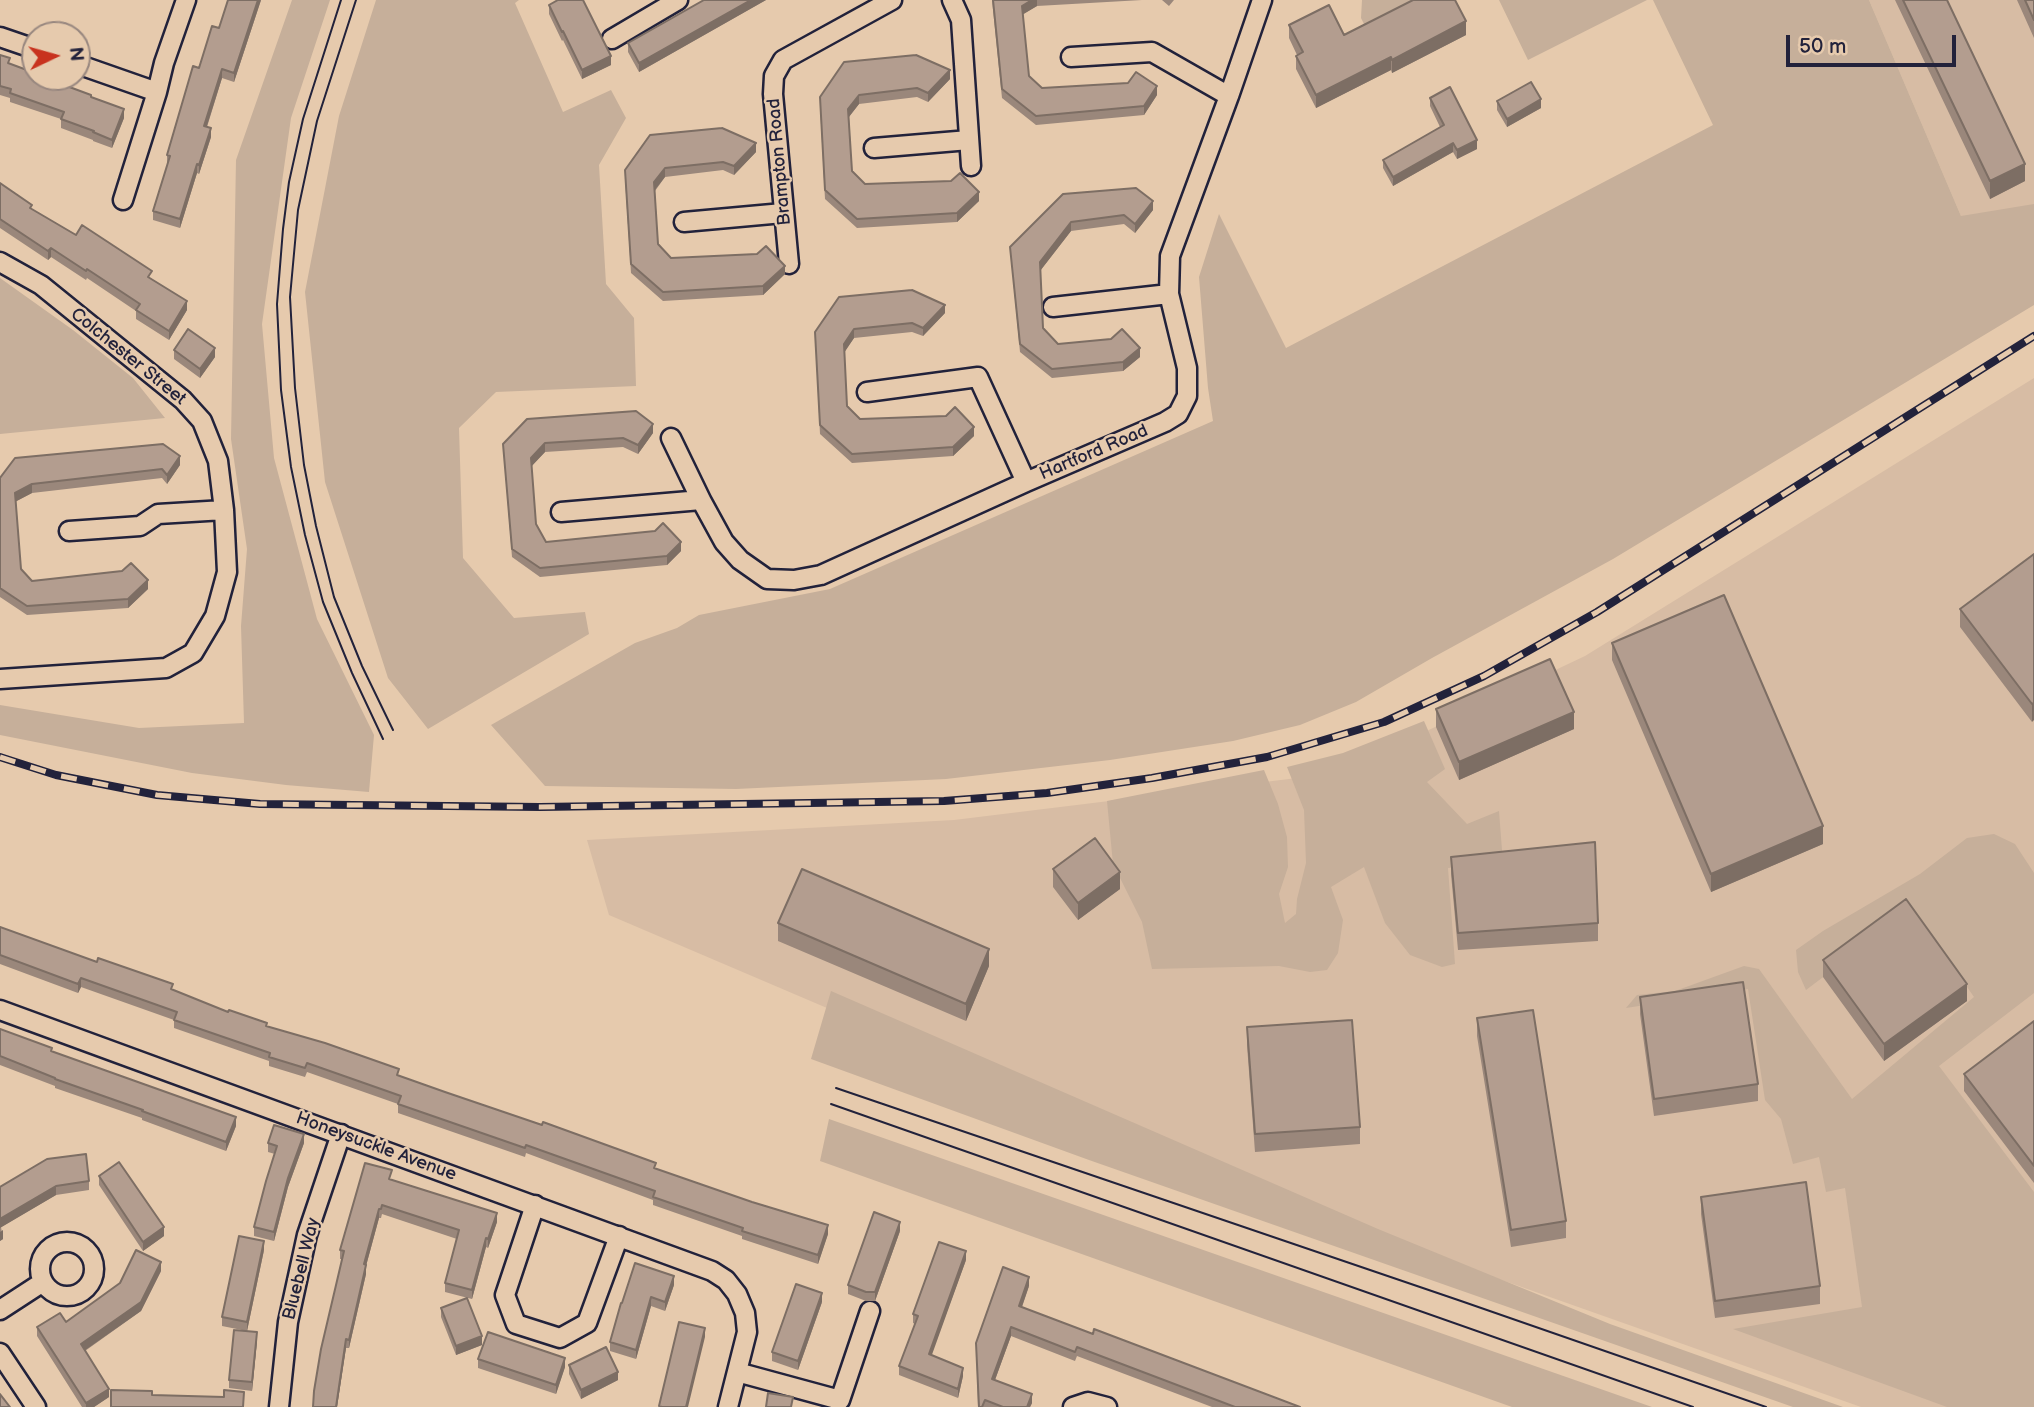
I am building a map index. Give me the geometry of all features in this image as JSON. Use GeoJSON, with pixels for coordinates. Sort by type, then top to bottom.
{"type":"FeatureCollection","features":[{"type":"Feature","properties":{"kind":"street"},"geometry":{"type":"LineString","coordinates":[[123,200],[186,0]]}},
{"type":"Feature","properties":{"kind":"street"},"geometry":{"type":"LineString","coordinates":[[612,39],[678,0]]}},
{"type":"Feature","properties":{"kind":"street","name":"Brampton Road"},"geometry":{"type":"LineString","coordinates":[[789,264],[773,94],[774,76],[783,60],[892,0]]}},
{"type":"Feature","properties":{"kind":"street"},"geometry":{"type":"LineString","coordinates":[[952,0],[961,20],[971,166]]}},
{"type":"Feature","properties":{"kind":"street","name":"Hartford Road"},"geometry":{"type":"LineString","coordinates":[[671,438],[724,542],[740,560],[767,579],[794,580],[821,575],[1178,414],[1187,396],[1187,368],[1169,294],[1170,256],[1262,0]]}},
{"type":"Feature","properties":{"kind":"street"},"geometry":{"type":"LineString","coordinates":[[0,37],[21,44]]}},
{"type":"Feature","properties":{"kind":"street"},"geometry":{"type":"LineString","coordinates":[[1071,57],[1152,52],[1229,96]]}},
{"type":"Feature","properties":{"kind":"street"},"geometry":{"type":"LineString","coordinates":[[91,69],[157,92]]}},
{"type":"Feature","properties":{"kind":"street"},"geometry":{"type":"LineString","coordinates":[[874,148],[969,140]]}},
{"type":"Feature","properties":{"kind":"street"},"geometry":{"type":"LineString","coordinates":[[684,222],[783,213]]}},
{"type":"Feature","properties":{"kind":"street","name":"Colchester Street"},"geometry":{"type":"LineString","coordinates":[[0,262],[41,285],[183,400],[202,421],[218,461],[227,572],[215,615],[193,653],[166,668],[0,679]]}},
{"type":"Feature","properties":{"kind":"street"},"geometry":{"type":"LineString","coordinates":[[1053,307],[1169,294]]}},
{"type":"Feature","properties":{"kind":"street"},"geometry":{"type":"LineString","coordinates":[[867,392],[978,377],[1026,482]]}},
{"type":"Feature","properties":{"kind":"street"},"geometry":{"type":"LineString","coordinates":[[561,512],[701,500]]}},
{"type":"Feature","properties":{"kind":"street"},"geometry":{"type":"LineString","coordinates":[[69,530],[140,526],[158,514],[223,510]]}},
{"type":"Feature","properties":{"kind":"street","name":"Honeysuckle Avenue"},"geometry":{"type":"LineString","coordinates":[[0,1010],[712,1271],[726,1280],[737,1294],[745,1313],[747,1332],[737,1372]]}},
{"type":"Feature","properties":{"kind":"street","name":"Bluebell Way"},"geometry":{"type":"LineString","coordinates":[[279,1407],[288,1322],[307,1235],[341,1134]]}},
{"type":"Feature","properties":{"kind":"street"},"geometry":{"type":"LineString","coordinates":[[534,1205],[505,1295],[516,1324],[560,1338],[587,1322],[619,1236]]}},
{"type":"Feature","properties":{"kind":"street"},"geometry":{"type":"LineString","coordinates":[[0,1310],[43,1282]]}},
{"type":"Feature","properties":{"kind":"street"},"geometry":{"type":"LineString","coordinates":[[727,1407],[737,1372],[840,1400],[870,1311]]}},
{"type":"Feature","properties":{"kind":"street"},"geometry":{"type":"LineString","coordinates":[[0,1353],[36,1407]]}},
{"type":"Feature","properties":{"kind":"street"},"geometry":{"type":"LineString","coordinates":[[1073,1407],[1088,1402],[1107,1407]]}},
{"type":"Feature","properties":{"kind":"shaded area"},"geometry":{"type":"Polygon","coordinates":[[[292,0],[330,0],[291,118],[262,324],[274,458],[317,619],[374,735],[369,792],[192,773],[0,735],[0,705],[139,728],[244,723],[241,626],[247,549],[231,439],[236,160],[292,0]]]}},
{"type":"Feature","properties":{"kind":"shaded area"},"geometry":{"type":"Polygon","coordinates":[[[376,0],[519,0],[515,3],[563,112],[611,90],[626,118],[599,165],[606,284],[634,318],[636,386],[496,392],[459,428],[463,558],[514,618],[585,612],[589,634],[428,729],[388,678],[325,482],[305,292],[339,116],[376,0]]]}},
{"type":"Feature","properties":{"kind":"shaded area"},"geometry":{"type":"Polygon","coordinates":[[[1362,0],[1416,0],[1365,26],[1361,18],[1362,0]]]}},
{"type":"Feature","properties":{"kind":"shaded area"},"geometry":{"type":"Polygon","coordinates":[[[1499,0],[1647,0],[1528,60],[1499,0]]]}},
{"type":"Feature","properties":{"kind":"shaded area"},"geometry":{"type":"Polygon","coordinates":[[[1653,0],[1869,0],[1961,216],[2034,204],[2034,305],[1613,559],[1356,702],[1300,725],[1233,741],[1110,760],[946,779],[736,789],[545,786],[491,725],[635,643],[677,628],[699,615],[830,589],[1213,421],[1199,277],[1219,214],[1286,348],[1713,125],[1653,0]]]}},
{"type":"Feature","properties":{"kind":"shaded area"},"geometry":{"type":"Polygon","coordinates":[[[1869,0],[2034,0],[2034,278],[1961,216],[1869,0]]]}},
{"type":"Feature","properties":{"kind":"shaded area"},"geometry":{"type":"Polygon","coordinates":[[[0,278],[73,330],[133,378],[165,418],[0,434],[0,278]]]}},
{"type":"Feature","properties":{"kind":"shaded area"},"geometry":{"type":"Polygon","coordinates":[[[2034,378],[2034,1407],[1861,1407],[1284,1203],[609,915],[587,840],[954,820],[1338,773],[1585,656],[2034,378]]]}},
{"type":"Feature","properties":{"kind":"shaded area"},"geometry":{"type":"Polygon","coordinates":[[[1424,721],[1445,769],[1427,782],[1467,824],[1499,811],[1503,863],[1448,868],[1455,964],[1442,967],[1410,955],[1385,923],[1364,867],[1331,887],[1343,920],[1338,953],[1327,970],[1310,972],[1279,966],[1152,969],[1142,922],[1113,864],[1107,801],[1264,770],[1278,804],[1287,837],[1288,867],[1279,894],[1285,923],[1296,914],[1306,863],[1304,810],[1287,767],[1343,753],[1424,721]]]}},
{"type":"Feature","properties":{"kind":"shaded area"},"geometry":{"type":"Polygon","coordinates":[[[1994,834],[2015,844],[2034,873],[2034,993],[1939,1066],[2034,1192],[2034,1407],[1947,1407],[1733,1329],[1862,1307],[1845,1188],[1826,1192],[1819,1157],[1793,1164],[1781,1119],[1765,1100],[1748,989],[1626,1008],[1637,995],[1675,991],[1744,966],[1759,969],[1852,1099],[1974,997],[1913,909],[1806,990],[1798,972],[1796,950],[1920,874],[1967,838],[1994,834]]]}},
{"type":"Feature","properties":{"kind":"shaded area"},"geometry":{"type":"Polygon","coordinates":[[[831,991],[1378,1229],[1610,1324],[1843,1407],[1793,1407],[1089,1160],[811,1059],[831,991]]]}},
{"type":"Feature","properties":{"kind":"shaded area"},"geometry":{"type":"Polygon","coordinates":[[[829,1119],[1652,1407],[1512,1407],[820,1161],[829,1119]]]}},
{"type":"Feature","properties":{"kind":"building"},"geometry":{"type":"Polygon","coordinates":[[[228,0],[258,0],[234,73],[222,69],[204,126],[211,128],[180,219],[153,211],[193,66],[199,68],[212,26],[219,28],[228,0]]]}},
{"type":"Feature","properties":{"kind":"building"},"geometry":{"type":"Polygon","coordinates":[[[558,0],[583,0],[611,56],[582,70],[549,5],[558,0]]]}},
{"type":"Feature","properties":{"kind":"building"},"geometry":{"type":"Polygon","coordinates":[[[704,0],[751,0],[639,63],[628,43],[704,0]]]}},
{"type":"Feature","properties":{"kind":"building"},"geometry":{"type":"Polygon","coordinates":[[[993,0],[1032,0],[1022,6],[1029,76],[1042,88],[1128,83],[1136,72],[1157,86],[1144,106],[1036,116],[1002,89],[993,0]]]}},
{"type":"Feature","properties":{"kind":"building"},"geometry":{"type":"Polygon","coordinates":[[[1413,0],[1455,0],[1466,21],[1392,60],[1391,57],[1316,95],[1296,56],[1303,52],[1289,25],[1329,5],[1344,35],[1413,0]]]}},
{"type":"Feature","properties":{"kind":"building"},"geometry":{"type":"Polygon","coordinates":[[[1903,0],[1947,0],[2025,164],[1990,181],[1903,0]]]}},
{"type":"Feature","properties":{"kind":"building"},"geometry":{"type":"Polygon","coordinates":[[[2025,0],[2034,0],[2034,20],[2025,0]]]}},
{"type":"Feature","properties":{"kind":"building"},"geometry":{"type":"Polygon","coordinates":[[[0,55],[10,58],[8,63],[21,68],[21,91],[80,91],[124,109],[112,140],[61,119],[64,112],[10,93],[11,89],[0,86],[0,55]]]}},
{"type":"Feature","properties":{"kind":"building"},"geometry":{"type":"Polygon","coordinates":[[[916,55],[950,70],[928,93],[917,88],[859,95],[848,109],[852,171],[865,184],[951,181],[960,173],[979,192],[957,213],[857,219],[825,190],[820,97],[844,62],[916,55]]]}},
{"type":"Feature","properties":{"kind":"building"},"geometry":{"type":"Polygon","coordinates":[[[1531,82],[1541,99],[1507,119],[1497,101],[1531,82]]]}},
{"type":"Feature","properties":{"kind":"building"},"geometry":{"type":"Polygon","coordinates":[[[1450,87],[1477,140],[1457,150],[1453,143],[1393,177],[1383,160],[1444,125],[1430,98],[1450,87]]]}},
{"type":"Feature","properties":{"kind":"building"},"geometry":{"type":"Polygon","coordinates":[[[722,128],[756,143],[734,166],[723,162],[665,168],[654,182],[658,244],[671,258],[757,254],[766,246],[785,266],[763,286],[663,292],[631,264],[625,170],[650,135],[722,128]]]}},
{"type":"Feature","properties":{"kind":"building"},"geometry":{"type":"Polygon","coordinates":[[[0,183],[32,205],[30,208],[76,235],[82,225],[152,271],[148,277],[187,301],[169,331],[136,310],[140,304],[51,248],[48,251],[0,219],[0,183]]]}},
{"type":"Feature","properties":{"kind":"building"},"geometry":{"type":"Polygon","coordinates":[[[1136,188],[1153,201],[1135,224],[1124,215],[1071,222],[1040,262],[1043,328],[1058,344],[1111,339],[1122,329],[1140,348],[1123,362],[1052,369],[1020,344],[1010,247],[1063,194],[1136,188]]]}},
{"type":"Feature","properties":{"kind":"building"},"geometry":{"type":"Polygon","coordinates":[[[912,290],[945,305],[923,328],[912,323],[854,329],[844,344],[847,406],[860,419],[946,416],[955,407],[974,427],[953,447],[852,454],[820,425],[815,332],[839,297],[912,290]]]}},
{"type":"Feature","properties":{"kind":"building"},"geometry":{"type":"Polygon","coordinates":[[[188,329],[215,348],[200,369],[174,350],[188,329]]]}},
{"type":"Feature","properties":{"kind":"building"},"geometry":{"type":"Polygon","coordinates":[[[636,411],[653,424],[638,445],[623,438],[545,443],[531,458],[536,524],[546,542],[655,531],[663,523],[681,542],[667,556],[540,568],[512,549],[503,444],[527,419],[636,411]]]}},
{"type":"Feature","properties":{"kind":"building"},"geometry":{"type":"Polygon","coordinates":[[[163,444],[180,456],[167,475],[162,469],[32,484],[15,493],[21,569],[32,581],[122,571],[131,563],[148,580],[128,599],[27,606],[0,588],[0,478],[15,458],[163,444]]]}},
{"type":"Feature","properties":{"kind":"building"},"geometry":{"type":"Polygon","coordinates":[[[2034,554],[2034,703],[2032,704],[1960,609],[2034,554]]]}},
{"type":"Feature","properties":{"kind":"building"},"geometry":{"type":"Polygon","coordinates":[[[1724,595],[1823,826],[1711,874],[1612,643],[1724,595]]]}},
{"type":"Feature","properties":{"kind":"building"},"geometry":{"type":"Polygon","coordinates":[[[1550,659],[1574,712],[1459,762],[1436,709],[1550,659]]]}},
{"type":"Feature","properties":{"kind":"building"},"geometry":{"type":"Polygon","coordinates":[[[1095,838],[1120,872],[1078,903],[1053,869],[1095,838]]]}},
{"type":"Feature","properties":{"kind":"building"},"geometry":{"type":"Polygon","coordinates":[[[1595,842],[1598,923],[1458,933],[1451,857],[1595,842]]]}},
{"type":"Feature","properties":{"kind":"building"},"geometry":{"type":"Polygon","coordinates":[[[802,869],[989,949],[966,1004],[778,923],[802,869]]]}},
{"type":"Feature","properties":{"kind":"building"},"geometry":{"type":"Polygon","coordinates":[[[1906,899],[1967,984],[1884,1044],[1823,960],[1906,899]]]}},
{"type":"Feature","properties":{"kind":"building"},"geometry":{"type":"Polygon","coordinates":[[[0,927],[97,962],[98,958],[173,984],[171,989],[228,1012],[229,1010],[267,1023],[266,1026],[399,1069],[397,1075],[445,1092],[542,1125],[543,1122],[656,1163],[654,1168],[828,1225],[818,1255],[742,1231],[743,1228],[653,1197],[655,1191],[526,1145],[525,1148],[398,1104],[401,1096],[307,1063],[305,1068],[269,1057],[270,1053],[174,1020],[177,1012],[81,978],[78,984],[0,955],[0,927]]]}},
{"type":"Feature","properties":{"kind":"building"},"geometry":{"type":"Polygon","coordinates":[[[1743,982],[1758,1084],[1654,1099],[1640,997],[1743,982]]]}},
{"type":"Feature","properties":{"kind":"building"},"geometry":{"type":"Polygon","coordinates":[[[1533,1010],[1566,1221],[1511,1230],[1477,1018],[1533,1010]]]}},
{"type":"Feature","properties":{"kind":"building"},"geometry":{"type":"Polygon","coordinates":[[[1352,1020],[1360,1127],[1255,1134],[1247,1027],[1352,1020]]]}},
{"type":"Feature","properties":{"kind":"building"},"geometry":{"type":"Polygon","coordinates":[[[2034,1021],[2034,1166],[1964,1074],[2034,1021]]]}},
{"type":"Feature","properties":{"kind":"building"},"geometry":{"type":"Polygon","coordinates":[[[0,1029],[52,1048],[51,1051],[236,1117],[226,1142],[0,1056],[0,1029]]]}},
{"type":"Feature","properties":{"kind":"building"},"geometry":{"type":"Polygon","coordinates":[[[274,1125],[304,1134],[288,1178],[274,1232],[254,1227],[277,1146],[268,1143],[274,1125]]]}},
{"type":"Feature","properties":{"kind":"building"},"geometry":{"type":"Polygon","coordinates":[[[86,1154],[89,1181],[56,1186],[0,1219],[0,1187],[47,1159],[86,1154]]]}},
{"type":"Feature","properties":{"kind":"building"},"geometry":{"type":"Polygon","coordinates":[[[119,1162],[164,1227],[143,1242],[99,1176],[119,1162]]]}},
{"type":"Feature","properties":{"kind":"building"},"geometry":{"type":"Polygon","coordinates":[[[365,1163],[392,1170],[389,1179],[497,1213],[488,1239],[486,1238],[472,1290],[445,1283],[459,1230],[382,1205],[364,1264],[366,1265],[349,1340],[346,1339],[336,1407],[313,1407],[321,1349],[344,1251],[340,1250],[365,1163]]]}},
{"type":"Feature","properties":{"kind":"building"},"geometry":{"type":"Polygon","coordinates":[[[1806,1182],[1820,1286],[1715,1301],[1701,1197],[1806,1182]]]}},
{"type":"Feature","properties":{"kind":"building"},"geometry":{"type":"Polygon","coordinates":[[[874,1212],[900,1222],[875,1292],[866,1292],[848,1285],[874,1212]]]}},
{"type":"Feature","properties":{"kind":"building"},"geometry":{"type":"Polygon","coordinates":[[[239,1236],[264,1241],[247,1322],[222,1317],[239,1236]]]}},
{"type":"Feature","properties":{"kind":"building"},"geometry":{"type":"Polygon","coordinates":[[[939,1242],[966,1251],[929,1354],[963,1368],[958,1389],[899,1366],[918,1316],[913,1314],[939,1242]]]}},
{"type":"Feature","properties":{"kind":"building"},"geometry":{"type":"Polygon","coordinates":[[[136,1250],[161,1262],[141,1302],[81,1344],[109,1389],[86,1403],[37,1327],[60,1313],[66,1322],[120,1283],[136,1250]]]}},
{"type":"Feature","properties":{"kind":"building"},"geometry":{"type":"Polygon","coordinates":[[[635,1263],[674,1276],[665,1302],[651,1297],[636,1350],[610,1342],[635,1263]]]}},
{"type":"Feature","properties":{"kind":"building"},"geometry":{"type":"Polygon","coordinates":[[[1003,1267],[1029,1277],[1019,1306],[1093,1334],[1094,1329],[1300,1407],[1235,1407],[1077,1347],[1075,1352],[1011,1327],[992,1379],[1032,1394],[1027,1407],[1003,1407],[985,1400],[982,1407],[979,1407],[976,1343],[1003,1267]]]}},
{"type":"Feature","properties":{"kind":"building"},"geometry":{"type":"Polygon","coordinates":[[[796,1284],[822,1293],[798,1361],[772,1352],[796,1284]]]}},
{"type":"Feature","properties":{"kind":"building"},"geometry":{"type":"Polygon","coordinates":[[[467,1298],[482,1336],[456,1346],[441,1308],[467,1298]]]}},
{"type":"Feature","properties":{"kind":"building"},"geometry":{"type":"Polygon","coordinates":[[[679,1322],[705,1328],[686,1407],[662,1407],[659,1406],[679,1322]]]}},
{"type":"Feature","properties":{"kind":"building"},"geometry":{"type":"Polygon","coordinates":[[[234,1330],[257,1332],[252,1382],[229,1380],[234,1330]]]}},
{"type":"Feature","properties":{"kind":"building"},"geometry":{"type":"Polygon","coordinates":[[[488,1332],[565,1358],[556,1385],[478,1359],[488,1332]]]}},
{"type":"Feature","properties":{"kind":"building"},"geometry":{"type":"Polygon","coordinates":[[[606,1347],[618,1372],[581,1390],[569,1365],[606,1347]]]}},
{"type":"Feature","properties":{"kind":"building"},"geometry":{"type":"Polygon","coordinates":[[[111,1390],[152,1391],[152,1395],[224,1397],[224,1390],[244,1392],[243,1407],[111,1407],[111,1390]]]}},
{"type":"Feature","properties":{"kind":"building"},"geometry":{"type":"Polygon","coordinates":[[[768,1393],[793,1397],[791,1407],[766,1407],[768,1393]]]}},
{"type":"Feature","properties":{"kind":"building"},"geometry":{"type":"Polygon","coordinates":[[[0,1394],[10,1407],[0,1407],[0,1394]]]}},
{"type":"Feature","properties":{"kind":"tram line"},"geometry":{"type":"LineString","coordinates":[[341,0],[303,119],[289,182],[277,304],[281,390],[291,467],[323,602],[383,739]]}},
{"type":"Feature","properties":{"kind":"tram line"},"geometry":{"type":"LineString","coordinates":[[356,0],[317,121],[298,210],[290,297],[295,388],[304,465],[316,526],[334,597],[362,666],[393,730]]}},
{"type":"Feature","properties":{"kind":"tram line"},"geometry":{"type":"LineString","coordinates":[[836,1088],[1766,1407]]}},
{"type":"Feature","properties":{"kind":"tram line"},"geometry":{"type":"LineString","coordinates":[[831,1104],[1693,1407]]}},
{"type":"Feature","properties":{"kind":"railway"},"geometry":{"type":"LineString","coordinates":[[0,757],[56,775],[157,795],[260,804],[540,807],[944,801],[1047,793],[1152,778],[1267,757],[1384,722],[1484,676],[1597,612],[2034,336]]}}]}
